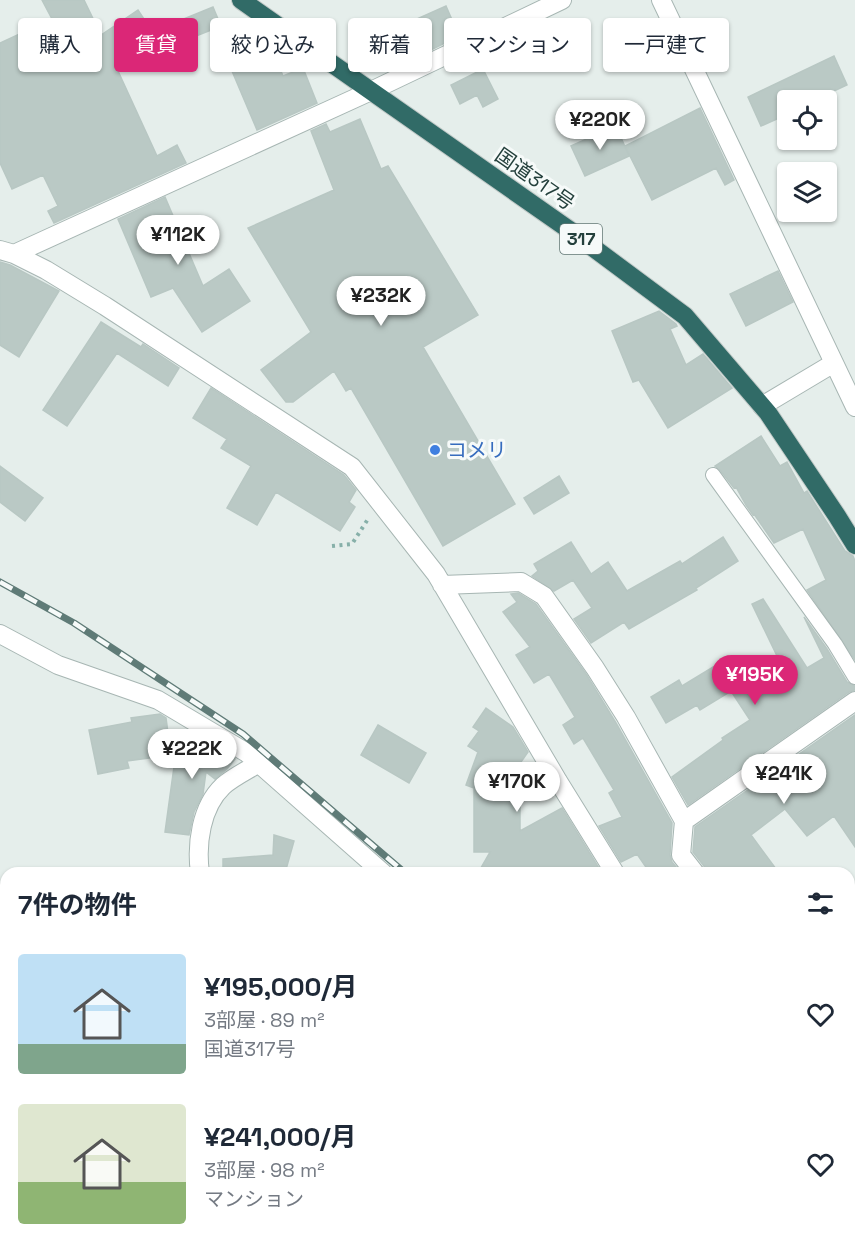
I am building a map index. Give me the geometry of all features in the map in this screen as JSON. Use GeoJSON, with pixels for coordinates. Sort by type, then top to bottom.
{"type":"FeatureCollection","features":[{"type":"Feature","properties":{"kind":"highway","name":"国道317号"},"geometry":{"type":"LineString","coordinates":[[242,0],[568,230],[685,316],[762,406],[855,545]]}},
{"type":"Feature","properties":{"kind":"street"},"geometry":{"type":"LineString","coordinates":[[7,252],[371,91],[562,0]]}},
{"type":"Feature","properties":{"kind":"street"},"geometry":{"type":"LineString","coordinates":[[661,0],[855,407]]}},
{"type":"Feature","properties":{"kind":"street"},"geometry":{"type":"LineString","coordinates":[[7,252],[46,270],[105,306],[352,467],[442,585],[611,867]]}},
{"type":"Feature","properties":{"kind":"street"},"geometry":{"type":"LineString","coordinates":[[762,406],[834,363]]}},
{"type":"Feature","properties":{"kind":"street"},"geometry":{"type":"LineString","coordinates":[[442,585],[521,582],[544,596],[595,668],[626,717],[684,821],[681,855],[690,867]]}},
{"type":"Feature","properties":{"kind":"street"},"geometry":{"type":"LineString","coordinates":[[0,634],[58,664],[158,700],[247,753],[376,867]]}},
{"type":"Feature","properties":{"kind":"street"},"geometry":{"type":"LineString","coordinates":[[684,821],[855,701]]}},
{"type":"Feature","properties":{"kind":"street"},"geometry":{"type":"LineString","coordinates":[[200,867],[200,832],[210,803],[224,785],[259,763]]}},
{"type":"Feature","properties":{"kind":"lane"},"geometry":{"type":"LineString","coordinates":[[713,475],[835,644],[855,677]]}},
{"type":"Feature","properties":{"kind":"path"},"geometry":{"type":"LineString","coordinates":[[332,546],[352,544],[379,502]]}},
{"type":"Feature","properties":{"kind":"building"},"geometry":{"type":"Polygon","coordinates":[[[42,0],[84,0],[93,18],[51,18],[42,0]]]}},
{"type":"Feature","properties":{"kind":"building"},"geometry":{"type":"Polygon","coordinates":[[[446,6],[451,18],[444,18],[444,44],[432,50],[432,18],[419,18],[446,6]]]}},
{"type":"Feature","properties":{"kind":"building"},"geometry":{"type":"Polygon","coordinates":[[[213,7],[218,18],[210,18],[210,30],[198,35],[198,18],[186,18],[213,7]]]}},
{"type":"Feature","properties":{"kind":"building"},"geometry":{"type":"Polygon","coordinates":[[[138,10],[143,18],[126,18],[138,10]]]}},
{"type":"Feature","properties":{"kind":"building"},"geometry":{"type":"Polygon","coordinates":[[[114,26],[114,72],[118,72],[157,156],[177,145],[186,163],[54,223],[48,211],[58,206],[43,175],[12,189],[0,163],[0,43],[18,35],[18,72],[102,72],[102,34],[114,26]]]}},
{"type":"Feature","properties":{"kind":"building"},"geometry":{"type":"Polygon","coordinates":[[[834,56],[847,85],[836,90],[777,90],[777,119],[761,126],[748,97],[834,56]]]}},
{"type":"Feature","properties":{"kind":"building"},"geometry":{"type":"Polygon","coordinates":[[[232,72],[281,72],[283,76],[293,72],[305,72],[317,103],[257,130],[232,72]]]}},
{"type":"Feature","properties":{"kind":"building"},"geometry":{"type":"Polygon","coordinates":[[[477,72],[484,72],[498,99],[483,107],[477,95],[460,104],[451,85],[477,72]]]}},
{"type":"Feature","properties":{"kind":"building"},"geometry":{"type":"Polygon","coordinates":[[[700,108],[734,180],[725,185],[716,168],[652,200],[625,146],[700,108]]]}},
{"type":"Feature","properties":{"kind":"building"},"geometry":{"type":"Polygon","coordinates":[[[360,119],[381,169],[388,166],[478,315],[423,347],[515,504],[443,546],[351,388],[346,391],[334,371],[293,402],[286,402],[261,370],[311,332],[248,228],[334,190],[311,131],[326,124],[330,132],[360,119]]]}},
{"type":"Feature","properties":{"kind":"building"},"geometry":{"type":"Polygon","coordinates":[[[616,126],[629,156],[585,176],[571,146],[616,126]]]}},
{"type":"Feature","properties":{"kind":"building"},"geometry":{"type":"Polygon","coordinates":[[[165,197],[203,286],[229,269],[250,301],[202,332],[173,288],[151,297],[118,219],[165,197]]]}},
{"type":"Feature","properties":{"kind":"building"},"geometry":{"type":"Polygon","coordinates":[[[0,262],[59,291],[19,357],[0,345],[0,262]]]}},
{"type":"Feature","properties":{"kind":"building"},"geometry":{"type":"Polygon","coordinates":[[[778,271],[793,302],[746,326],[730,294],[778,271]]]}},
{"type":"Feature","properties":{"kind":"building"},"geometry":{"type":"Polygon","coordinates":[[[659,311],[677,326],[670,329],[686,365],[703,354],[732,388],[668,428],[639,380],[633,382],[612,331],[659,311]]]}},
{"type":"Feature","properties":{"kind":"building"},"geometry":{"type":"Polygon","coordinates":[[[101,322],[141,347],[143,344],[179,368],[168,386],[117,353],[67,426],[43,410],[101,322]]]}},
{"type":"Feature","properties":{"kind":"building"},"geometry":{"type":"Polygon","coordinates":[[[211,388],[344,475],[356,490],[349,502],[355,507],[340,531],[276,492],[257,525],[227,508],[251,466],[221,448],[227,439],[193,418],[211,388]]]}},
{"type":"Feature","properties":{"kind":"building"},"geometry":{"type":"Polygon","coordinates":[[[761,436],[780,466],[787,462],[804,493],[807,491],[845,551],[853,556],[855,561],[855,660],[807,590],[826,580],[803,529],[774,543],[746,505],[736,487],[734,488],[715,466],[761,436]]]}},
{"type":"Feature","properties":{"kind":"building"},"geometry":{"type":"Polygon","coordinates":[[[0,466],[43,498],[25,521],[0,502],[0,466]]]}},
{"type":"Feature","properties":{"kind":"building"},"geometry":{"type":"Polygon","coordinates":[[[559,476],[569,493],[534,514],[524,498],[559,476]]]}},
{"type":"Feature","properties":{"kind":"building"},"geometry":{"type":"Polygon","coordinates":[[[723,537],[738,561],[696,588],[697,590],[629,629],[624,622],[591,643],[574,619],[592,608],[573,580],[554,591],[532,576],[538,571],[534,564],[571,542],[591,574],[608,562],[627,591],[680,561],[682,564],[723,537]]]}},
{"type":"Feature","properties":{"kind":"building"},"geometry":{"type":"Polygon","coordinates":[[[518,593],[536,604],[586,674],[616,723],[672,823],[670,855],[676,867],[646,867],[637,854],[621,862],[599,826],[622,817],[609,793],[614,790],[583,738],[574,744],[563,725],[575,717],[549,674],[534,683],[516,655],[530,647],[503,612],[517,602],[511,594],[518,593]]]}},
{"type":"Feature","properties":{"kind":"building"},"geometry":{"type":"Polygon","coordinates":[[[763,599],[807,668],[824,658],[804,617],[847,682],[855,686],[855,690],[688,805],[672,777],[723,740],[722,738],[750,720],[731,691],[700,710],[697,705],[666,723],[651,697],[679,680],[682,686],[718,664],[731,685],[778,658],[752,604],[763,599]]]}},
{"type":"Feature","properties":{"kind":"building"},"geometry":{"type":"Polygon","coordinates":[[[486,708],[513,727],[528,752],[495,799],[520,799],[520,831],[562,808],[598,867],[481,867],[490,852],[474,852],[474,788],[466,785],[478,752],[468,746],[479,731],[473,727],[486,708]]]}},
{"type":"Feature","properties":{"kind":"building"},"geometry":{"type":"Polygon","coordinates":[[[160,714],[166,718],[171,755],[127,761],[129,768],[98,774],[89,730],[132,722],[131,718],[160,714]]]}},
{"type":"Feature","properties":{"kind":"building"},"geometry":{"type":"Polygon","coordinates":[[[855,715],[855,847],[834,816],[807,836],[785,809],[751,835],[775,867],[704,867],[693,852],[695,827],[855,715]]]}},
{"type":"Feature","properties":{"kind":"building"},"geometry":{"type":"Polygon","coordinates":[[[378,725],[426,753],[409,783],[361,755],[378,725]]]}},
{"type":"Feature","properties":{"kind":"building"},"geometry":{"type":"Polygon","coordinates":[[[189,731],[235,759],[215,779],[206,772],[203,794],[194,812],[189,835],[165,832],[177,745],[189,731]]]}},
{"type":"Feature","properties":{"kind":"building"},"geometry":{"type":"Polygon","coordinates":[[[274,835],[294,841],[287,867],[223,867],[223,859],[273,855],[274,835]]]}},
{"type":"Feature","properties":{"kind":"railway"},"geometry":{"type":"LineString","coordinates":[[0,582],[74,623],[243,734],[398,867]]}},
{"type":"Feature","properties":{"kind":"place","name":"コメリ"},"geometry":{"type":"Point","coordinates":[435,450]}}]}
